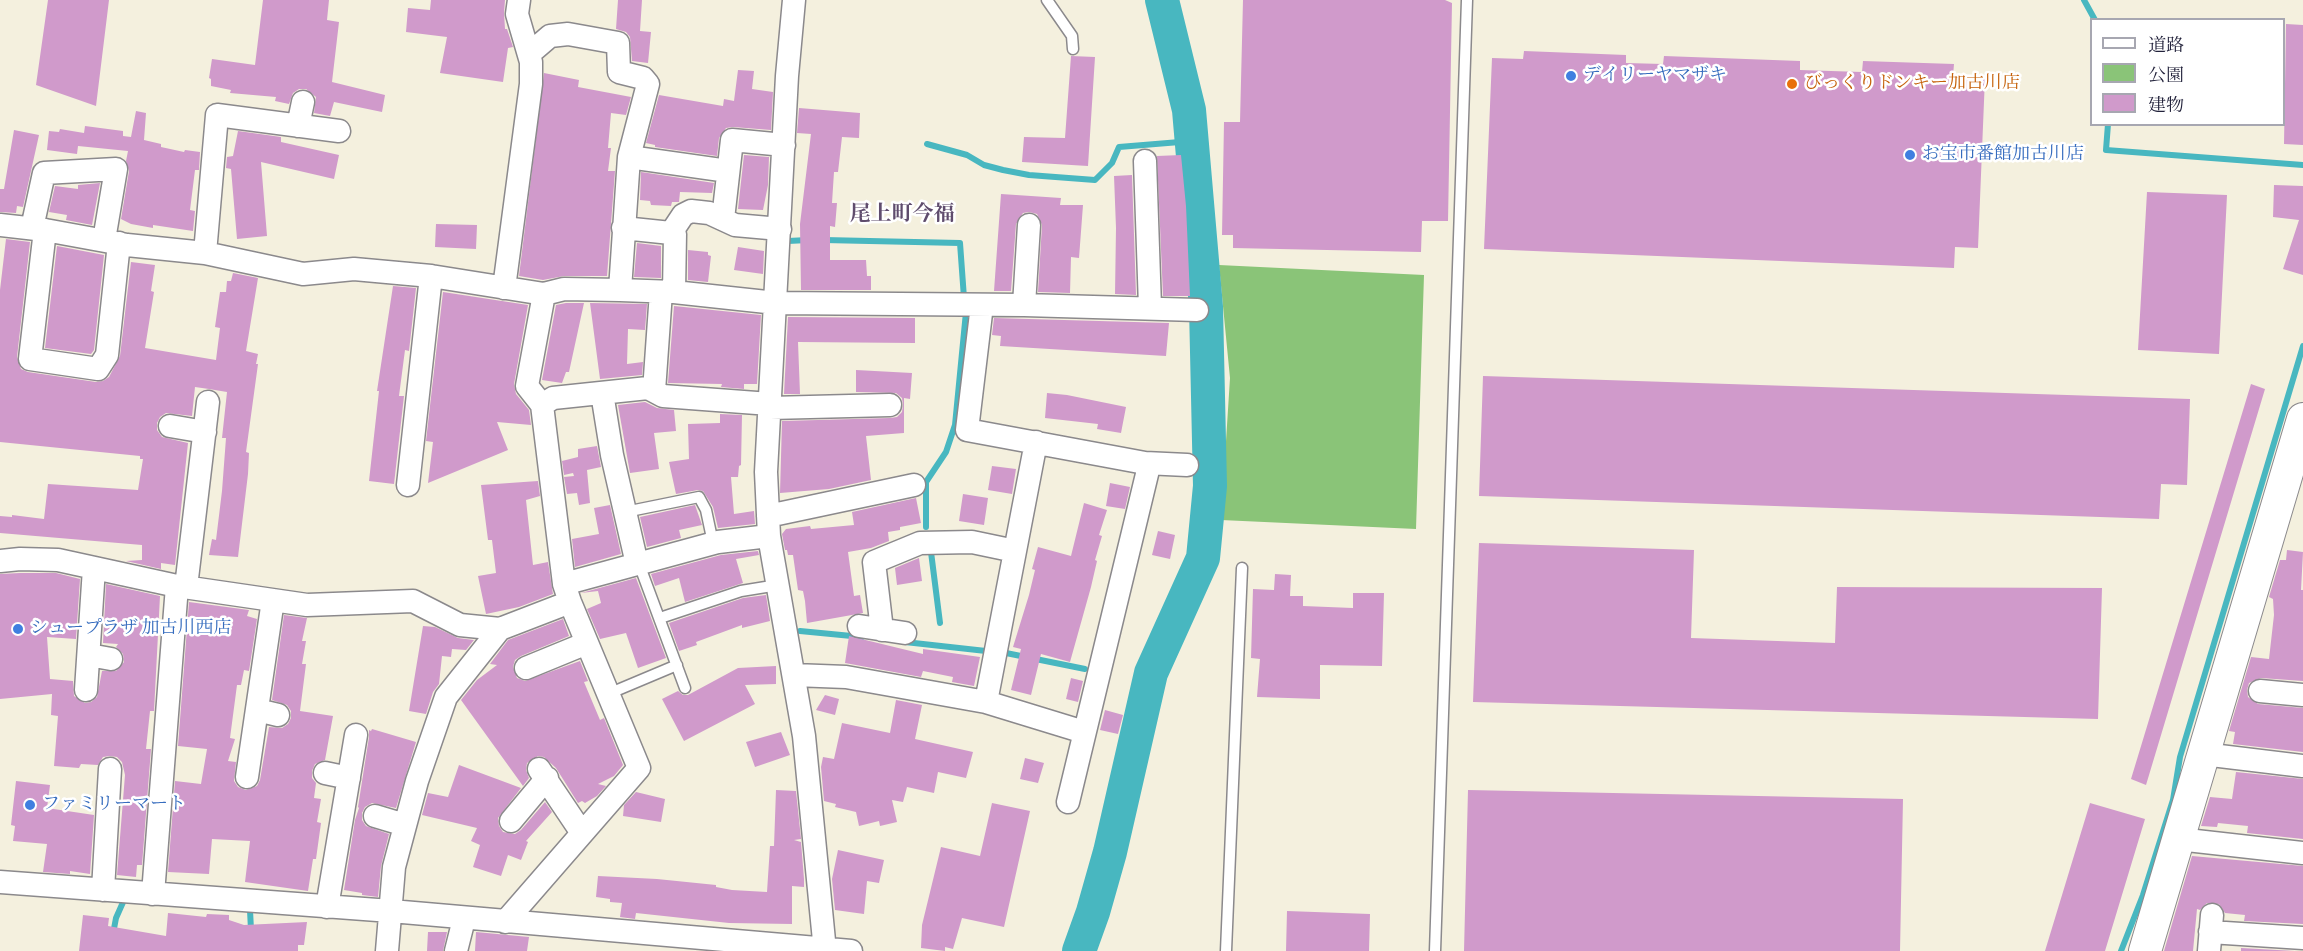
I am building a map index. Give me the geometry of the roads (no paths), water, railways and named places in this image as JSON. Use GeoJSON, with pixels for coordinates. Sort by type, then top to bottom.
{"type":"FeatureCollection","features":[{"type":"Feature","properties":{"kind":"street"},"geometry":{"type":"LineString","coordinates":[[504,288],[531,84],[529,54],[517,14],[519,0]]}},
{"type":"Feature","properties":{"kind":"street"},"geometry":{"type":"LineString","coordinates":[[794,0],[766,472],[769,526],[804,736],[825,950]]}},
{"type":"Feature","properties":{"kind":"street"},"geometry":{"type":"LineString","coordinates":[[529,54],[550,36],[568,34],[618,43],[619,72],[644,78],[648,84],[629,157],[620,290]]}},
{"type":"Feature","properties":{"kind":"street"},"geometry":{"type":"LineString","coordinates":[[298,126],[303,102]]}},
{"type":"Feature","properties":{"kind":"street"},"geometry":{"type":"LineString","coordinates":[[205,253],[217,115],[339,131]]}},
{"type":"Feature","properties":{"kind":"street"},"geometry":{"type":"LineString","coordinates":[[723,219],[732,140],[784,145]]}},
{"type":"Feature","properties":{"kind":"street"},"geometry":{"type":"LineString","coordinates":[[629,157],[728,171]]}},
{"type":"Feature","properties":{"kind":"street"},"geometry":{"type":"LineString","coordinates":[[1145,161],[1150,307]]}},
{"type":"Feature","properties":{"kind":"street"},"geometry":{"type":"LineString","coordinates":[[116,169],[107,355],[99,369],[30,359],[39,229],[44,173],[116,169]]}},
{"type":"Feature","properties":{"kind":"street"},"geometry":{"type":"LineString","coordinates":[[671,233],[683,215],[691,211],[709,213],[735,225],[780,229]]}},
{"type":"Feature","properties":{"kind":"street"},"geometry":{"type":"LineString","coordinates":[[0,225],[39,229],[127,245],[205,253],[303,274],[354,269],[431,276],[544,294],[564,289],[620,290],[667,292],[776,303],[1150,307],[1197,310]]}},
{"type":"Feature","properties":{"kind":"street"},"geometry":{"type":"LineString","coordinates":[[1024,305],[1029,225]]}},
{"type":"Feature","properties":{"kind":"street"},"geometry":{"type":"LineString","coordinates":[[623,228],[675,234],[654,391]]}},
{"type":"Feature","properties":{"kind":"street"},"geometry":{"type":"LineString","coordinates":[[408,485],[420,452],[428,377],[431,276]]}},
{"type":"Feature","properties":{"kind":"street"},"geometry":{"type":"LineString","coordinates":[[506,922],[639,768],[567,593],[542,405],[527,386],[544,294]]}},
{"type":"Feature","properties":{"kind":"street"},"geometry":{"type":"LineString","coordinates":[[982,305],[967,430],[1145,463],[1187,465]]}},
{"type":"Feature","properties":{"kind":"street"},"geometry":{"type":"LineString","coordinates":[[542,405],[553,398],[648,388],[663,396],[770,406],[890,405]]}},
{"type":"Feature","properties":{"kind":"street"},"geometry":{"type":"LineString","coordinates":[[602,393],[612,455],[638,564]]}},
{"type":"Feature","properties":{"kind":"street"},"geometry":{"type":"LineString","coordinates":[[153,894],[181,587],[208,402]]}},
{"type":"Feature","properties":{"kind":"street"},"geometry":{"type":"LineString","coordinates":[[2145,951],[2303,419]]}},
{"type":"Feature","properties":{"kind":"street"},"geometry":{"type":"LineString","coordinates":[[170,426],[205,432]]}},
{"type":"Feature","properties":{"kind":"street"},"geometry":{"type":"LineString","coordinates":[[986,702],[1036,442]]}},
{"type":"Feature","properties":{"kind":"street"},"geometry":{"type":"LineString","coordinates":[[1068,802],[1148,470],[1145,463]]}},
{"type":"Feature","properties":{"kind":"street"},"geometry":{"type":"LineString","coordinates":[[387,951],[391,911],[390,889],[394,867],[417,781],[446,697],[500,629],[567,593],[638,564],[914,485]]}},
{"type":"Feature","properties":{"kind":"street"},"geometry":{"type":"LineString","coordinates":[[882,630],[874,562],[920,543],[972,542],[1015,551]]}},
{"type":"Feature","properties":{"kind":"street"},"geometry":{"type":"LineString","coordinates":[[0,561],[58,560],[181,587],[307,605],[414,601],[460,625],[500,629]]}},
{"type":"Feature","properties":{"kind":"street"},"geometry":{"type":"LineString","coordinates":[[86,690],[94,568]]}},
{"type":"Feature","properties":{"kind":"street"},"geometry":{"type":"LineString","coordinates":[[247,777],[267,712],[273,600]]}},
{"type":"Feature","properties":{"kind":"street"},"geometry":{"type":"LineString","coordinates":[[859,626],[905,633]]}},
{"type":"Feature","properties":{"kind":"street"},"geometry":{"type":"LineString","coordinates":[[526,668],[587,643]]}},
{"type":"Feature","properties":{"kind":"street"},"geometry":{"type":"LineString","coordinates":[[88,655],[111,659]]}},
{"type":"Feature","properties":{"kind":"street"},"geometry":{"type":"LineString","coordinates":[[794,675],[846,677],[986,702],[1084,732]]}},
{"type":"Feature","properties":{"kind":"street"},"geometry":{"type":"LineString","coordinates":[[2260,691],[2303,695]]}},
{"type":"Feature","properties":{"kind":"street"},"geometry":{"type":"LineString","coordinates":[[327,907],[356,735]]}},
{"type":"Feature","properties":{"kind":"street"},"geometry":{"type":"LineString","coordinates":[[2203,754],[2303,766]]}},
{"type":"Feature","properties":{"kind":"street"},"geometry":{"type":"LineString","coordinates":[[102,890],[110,769]]}},
{"type":"Feature","properties":{"kind":"street"},"geometry":{"type":"LineString","coordinates":[[325,773],[349,778]]}},
{"type":"Feature","properties":{"kind":"street"},"geometry":{"type":"LineString","coordinates":[[511,821],[543,773],[582,833]]}},
{"type":"Feature","properties":{"kind":"street"},"geometry":{"type":"LineString","coordinates":[[375,816],[405,825]]}},
{"type":"Feature","properties":{"kind":"street"},"geometry":{"type":"LineString","coordinates":[[2178,838],[2303,853]]}},
{"type":"Feature","properties":{"kind":"street"},"geometry":{"type":"LineString","coordinates":[[0,882],[391,911],[723,945],[851,951]]}},
{"type":"Feature","properties":{"kind":"street"},"geometry":{"type":"LineString","coordinates":[[456,951],[464,919]]}},
{"type":"Feature","properties":{"kind":"street"},"geometry":{"type":"LineString","coordinates":[[2210,932],[2303,938]]}},
{"type":"Feature","properties":{"kind":"lane"},"geometry":{"type":"LineString","coordinates":[[1047,0],[1072,36],[1073,49]]}},
{"type":"Feature","properties":{"kind":"lane"},"geometry":{"type":"LineString","coordinates":[[1435,951],[1467,0]]}},
{"type":"Feature","properties":{"kind":"lane"},"geometry":{"type":"LineString","coordinates":[[625,512],[699,497],[706,510],[713,543]]}},
{"type":"Feature","properties":{"kind":"lane"},"geometry":{"type":"LineString","coordinates":[[638,564],[685,688]]}},
{"type":"Feature","properties":{"kind":"lane"},"geometry":{"type":"LineString","coordinates":[[1226,951],[1242,568]]}},
{"type":"Feature","properties":{"kind":"lane"},"geometry":{"type":"LineString","coordinates":[[660,618],[741,591],[778,585]]}},
{"type":"Feature","properties":{"kind":"lane"},"geometry":{"type":"LineString","coordinates":[[608,694],[677,665]]}},
{"type":"Feature","properties":{"kind":"waterway"},"geometry":{"type":"LineString","coordinates":[[1079,951],[1110,852],[1151,673],[1203,558],[1210,486],[1206,307],[1189,110],[1162,0]]}},
{"type":"Feature","properties":{"kind":"waterway"},"geometry":{"type":"LineString","coordinates":[[2084,0],[2094,18]]}},
{"type":"Feature","properties":{"kind":"waterway"},"geometry":{"type":"LineString","coordinates":[[2108,126],[2106,150],[2303,165]]}},
{"type":"Feature","properties":{"kind":"waterway"},"geometry":{"type":"LineString","coordinates":[[927,144],[967,155],[984,165],[1003,170],[1029,175],[1095,180],[1112,163],[1119,147],[1192,141]]}},
{"type":"Feature","properties":{"kind":"waterway"},"geometry":{"type":"LineString","coordinates":[[788,241],[808,240]]}},
{"type":"Feature","properties":{"kind":"waterway"},"geometry":{"type":"LineString","coordinates":[[824,240],[960,243],[964,298]]}},
{"type":"Feature","properties":{"kind":"waterway"},"geometry":{"type":"LineString","coordinates":[[926,527],[926,482],[946,452],[955,425],[966,312]]}},
{"type":"Feature","properties":{"kind":"waterway"},"geometry":{"type":"LineString","coordinates":[[2121,951],[2143,895],[2173,800],[2180,757],[2303,346]]}},
{"type":"Feature","properties":{"kind":"waterway"},"geometry":{"type":"LineString","coordinates":[[931,552],[940,623]]}},
{"type":"Feature","properties":{"kind":"waterway"},"geometry":{"type":"LineString","coordinates":[[800,631],[862,637]]}},
{"type":"Feature","properties":{"kind":"waterway"},"geometry":{"type":"LineString","coordinates":[[905,642],[986,651]]}},
{"type":"Feature","properties":{"kind":"waterway"},"geometry":{"type":"LineString","coordinates":[[1006,653],[1085,669]]}},
{"type":"Feature","properties":{"kind":"waterway"},"geometry":{"type":"LineString","coordinates":[[113,934],[116,918],[124,900]]}},
{"type":"Feature","properties":{"kind":"waterway"},"geometry":{"type":"LineString","coordinates":[[250,910],[251,930]]}},
{"type":"Feature","properties":{"kind":"place","name":"デイリーヤマザキ"},"geometry":{"type":"Point","coordinates":[1571,76]}},
{"type":"Feature","properties":{"kind":"place","name":"びっくりドンキー加古川店"},"geometry":{"type":"Point","coordinates":[1792,84]}},
{"type":"Feature","properties":{"kind":"place","name":"お宝市番館加古川店"},"geometry":{"type":"Point","coordinates":[1910,155]}},
{"type":"Feature","properties":{"kind":"place","name":"シュープラザ 加古川西店"},"geometry":{"type":"Point","coordinates":[18,629]}},
{"type":"Feature","properties":{"kind":"place","name":"ファミリーマート"},"geometry":{"type":"Point","coordinates":[30,805]}},
{"type":"Feature","properties":{"kind":"district","name":"尾上町今福"},"geometry":{"type":"Point","coordinates":[902,215]}}]}
